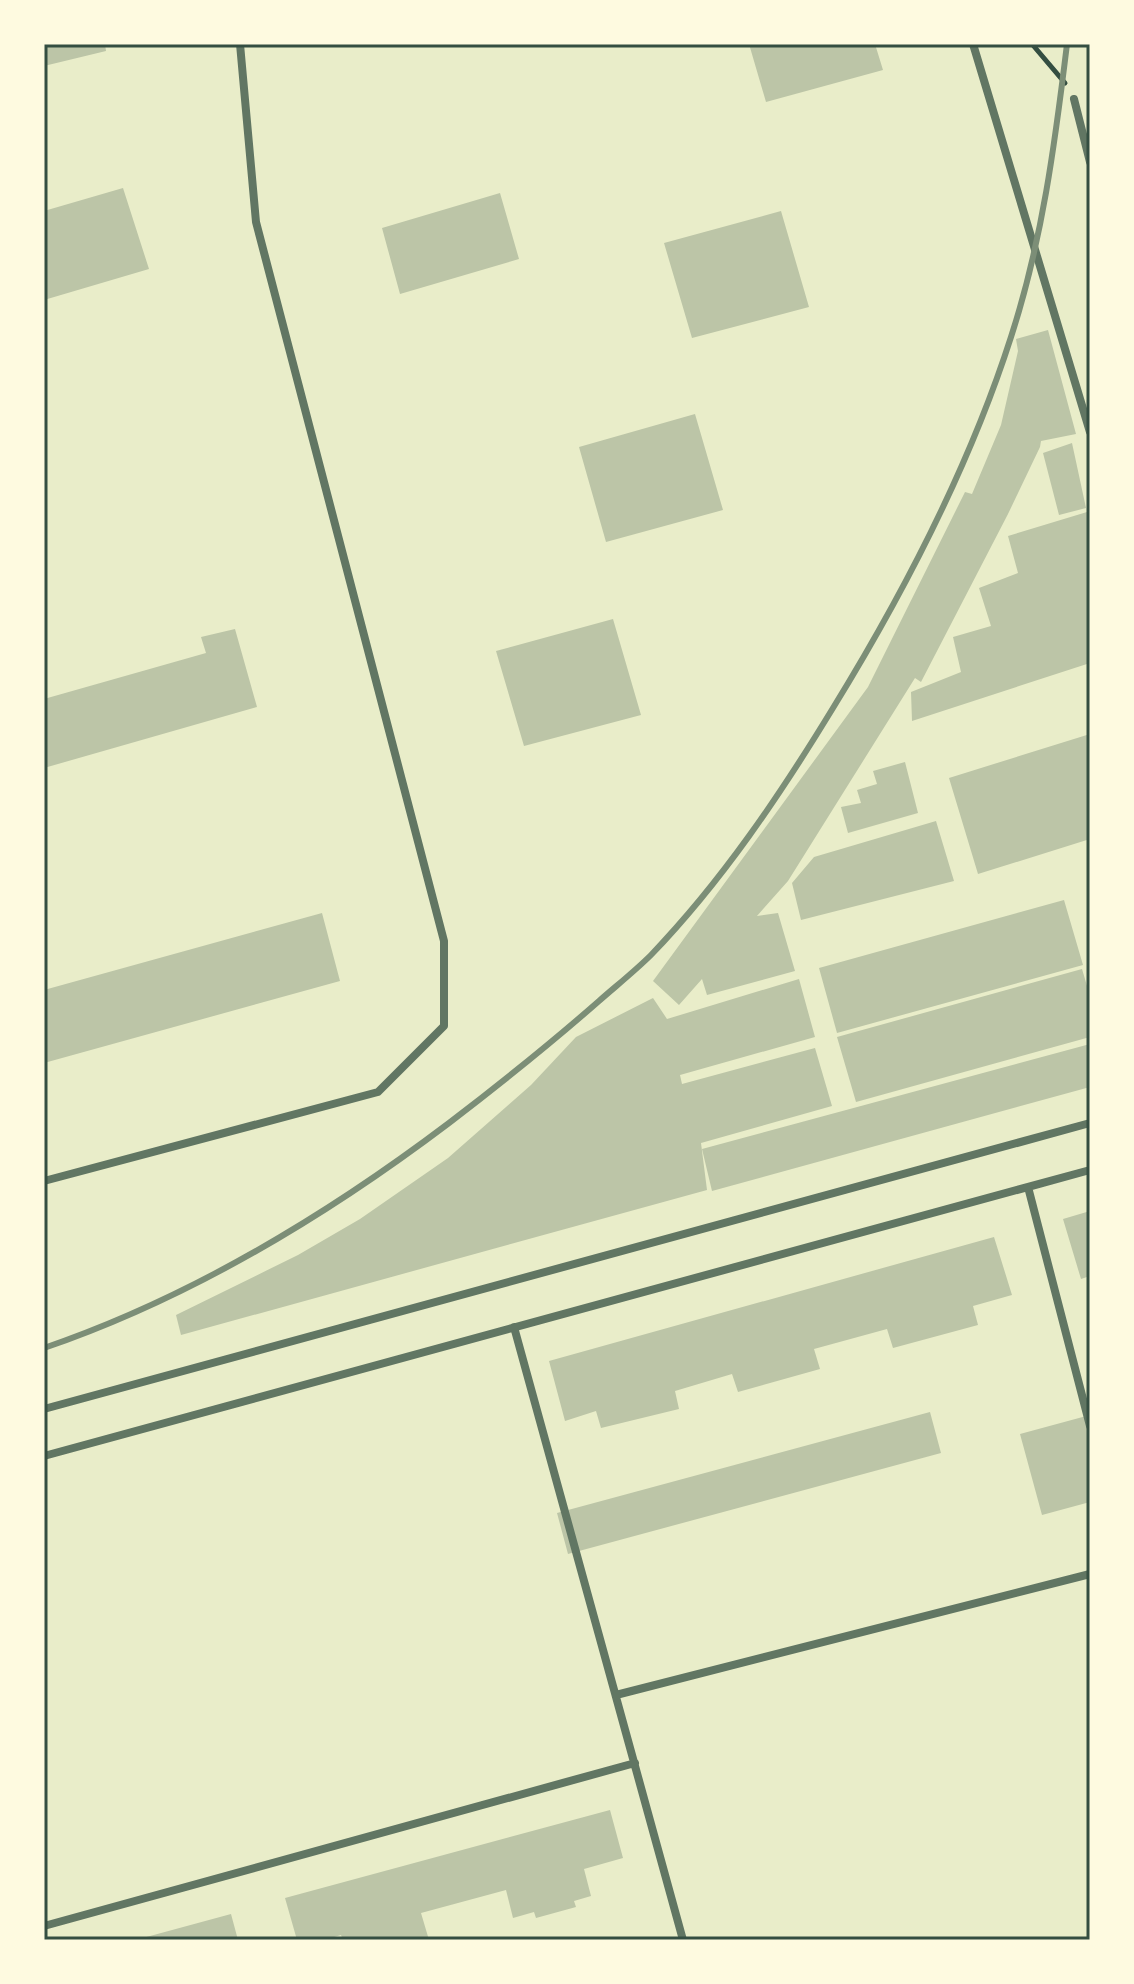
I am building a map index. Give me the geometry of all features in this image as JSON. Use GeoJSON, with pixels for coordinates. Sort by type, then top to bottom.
{"type":"FeatureCollection","features":[{"type":"Feature","properties":{"kind":"street"},"geometry":{"type":"LineString","coordinates":[[44,1181],[378,1092],[444,1026],[444,941],[256,222],[240,44]]}},
{"type":"Feature","properties":{"kind":"street"},"geometry":{"type":"LineString","coordinates":[[973,44],[1090,432]]}},
{"type":"Feature","properties":{"kind":"street"},"geometry":{"type":"LineString","coordinates":[[1074,99],[1090,162]]}},
{"type":"Feature","properties":{"kind":"street"},"geometry":{"type":"LineString","coordinates":[[44,1409],[1090,1123]]}},
{"type":"Feature","properties":{"kind":"street"},"geometry":{"type":"LineString","coordinates":[[44,1456],[1090,1170]]}},
{"type":"Feature","properties":{"kind":"street"},"geometry":{"type":"LineString","coordinates":[[1028,1187],[1090,1426]]}},
{"type":"Feature","properties":{"kind":"street"},"geometry":{"type":"LineString","coordinates":[[514,1327],[683,1940]]}},
{"type":"Feature","properties":{"kind":"street"},"geometry":{"type":"LineString","coordinates":[[616,1695],[1090,1574]]}},
{"type":"Feature","properties":{"kind":"street"},"geometry":{"type":"LineString","coordinates":[[44,1926],[635,1763]]}},
{"type":"Feature","properties":{"kind":"path"},"geometry":{"type":"LineString","coordinates":[[1032,44],[1063,79],[1074,99]]}},
{"type":"Feature","properties":{"kind":"building"},"geometry":{"type":"Polygon","coordinates":[[[44,44],[105,44],[106,51],[44,66],[44,44]]]}},
{"type":"Feature","properties":{"kind":"building"},"geometry":{"type":"Polygon","coordinates":[[[749,44],[875,44],[883,70],[766,102],[749,44]]]}},
{"type":"Feature","properties":{"kind":"building"},"geometry":{"type":"Polygon","coordinates":[[[123,188],[149,269],[44,300],[44,211],[123,188]]]}},
{"type":"Feature","properties":{"kind":"building"},"geometry":{"type":"Polygon","coordinates":[[[500,193],[519,259],[400,294],[382,228],[500,193]]]}},
{"type":"Feature","properties":{"kind":"building"},"geometry":{"type":"Polygon","coordinates":[[[781,211],[809,307],[692,338],[664,243],[781,211]]]}},
{"type":"Feature","properties":{"kind":"building"},"geometry":{"type":"Polygon","coordinates":[[[1048,330],[1076,434],[1041,441],[1008,514],[921,682],[915,678],[788,881],[757,916],[778,913],[795,971],[707,995],[702,979],[679,1005],[653,981],[868,687],[965,492],[972,494],[1001,425],[1018,351],[1016,339],[1048,330]]]}},
{"type":"Feature","properties":{"kind":"building"},"geometry":{"type":"Polygon","coordinates":[[[695,414],[723,510],[606,542],[579,447],[695,414]]]}},
{"type":"Feature","properties":{"kind":"building"},"geometry":{"type":"Polygon","coordinates":[[[1072,443],[1086,508],[1059,515],[1043,453],[1072,443]]]}},
{"type":"Feature","properties":{"kind":"building"},"geometry":{"type":"Polygon","coordinates":[[[1087,512],[1090,521],[1090,663],[912,721],[911,692],[961,672],[953,637],[991,626],[979,588],[1018,573],[1008,536],[1087,512]]]}},
{"type":"Feature","properties":{"kind":"building"},"geometry":{"type":"Polygon","coordinates":[[[613,619],[641,715],[524,746],[496,651],[613,619]]]}},
{"type":"Feature","properties":{"kind":"building"},"geometry":{"type":"Polygon","coordinates":[[[235,629],[257,707],[44,768],[44,699],[206,653],[201,637],[235,629]]]}},
{"type":"Feature","properties":{"kind":"building"},"geometry":{"type":"Polygon","coordinates":[[[1090,734],[1090,839],[978,874],[949,778],[1090,734]]]}},
{"type":"Feature","properties":{"kind":"building"},"geometry":{"type":"Polygon","coordinates":[[[905,762],[918,813],[848,833],[841,807],[861,803],[857,790],[877,784],[873,771],[905,762]]]}},
{"type":"Feature","properties":{"kind":"building"},"geometry":{"type":"Polygon","coordinates":[[[936,821],[954,881],[801,920],[792,883],[814,857],[936,821]]]}},
{"type":"Feature","properties":{"kind":"building"},"geometry":{"type":"Polygon","coordinates":[[[1064,900],[1083,965],[837,1033],[819,968],[1064,900]]]}},
{"type":"Feature","properties":{"kind":"building"},"geometry":{"type":"Polygon","coordinates":[[[322,913],[340,981],[44,1063],[44,990],[322,913]]]}},
{"type":"Feature","properties":{"kind":"building"},"geometry":{"type":"Polygon","coordinates":[[[1082,969],[1090,996],[1090,1037],[856,1102],[837,1037],[1082,969]]]}},
{"type":"Feature","properties":{"kind":"building"},"geometry":{"type":"Polygon","coordinates":[[[799,979],[815,1037],[680,1075],[682,1084],[815,1048],[832,1106],[701,1143],[707,1190],[181,1335],[176,1315],[298,1255],[360,1219],[448,1158],[531,1085],[576,1037],[653,998],[667,1019],[799,979]]]}},
{"type":"Feature","properties":{"kind":"building"},"geometry":{"type":"Polygon","coordinates":[[[1090,1044],[1090,1087],[712,1191],[702,1149],[1090,1044]]]}},
{"type":"Feature","properties":{"kind":"building"},"geometry":{"type":"Polygon","coordinates":[[[1090,1211],[1090,1276],[1081,1279],[1063,1219],[1090,1211]]]}},
{"type":"Feature","properties":{"kind":"building"},"geometry":{"type":"Polygon","coordinates":[[[994,1237],[1012,1295],[973,1306],[978,1325],[893,1348],[887,1329],[814,1349],[820,1369],[738,1392],[732,1374],[675,1391],[679,1409],[601,1428],[596,1411],[565,1421],[549,1361],[994,1237]]]}},
{"type":"Feature","properties":{"kind":"building"},"geometry":{"type":"Polygon","coordinates":[[[930,1412],[941,1453],[568,1554],[557,1513],[930,1412]]]}},
{"type":"Feature","properties":{"kind":"building"},"geometry":{"type":"Polygon","coordinates":[[[1090,1415],[1090,1502],[1042,1515],[1020,1434],[1090,1415]]]}},
{"type":"Feature","properties":{"kind":"building"},"geometry":{"type":"Polygon","coordinates":[[[610,1810],[623,1858],[584,1869],[591,1896],[574,1901],[576,1907],[536,1918],[534,1912],[513,1918],[506,1890],[421,1913],[429,1940],[343,1940],[341,1935],[324,1940],[297,1940],[285,1898],[610,1810]]]}},
{"type":"Feature","properties":{"kind":"building"},"geometry":{"type":"Polygon","coordinates":[[[231,1914],[238,1940],[139,1940],[139,1939],[231,1914]]]}},
{"type":"Feature","properties":{"kind":"railway"},"geometry":{"type":"LineString","coordinates":[[44,1348],[152,1305],[255,1252],[402,1157],[525,1064],[639,967],[677,927],[726,867],[792,773],[860,664],[910,574],[976,434],[1011,337],[1031,265],[1052,155],[1067,44]]}}]}
